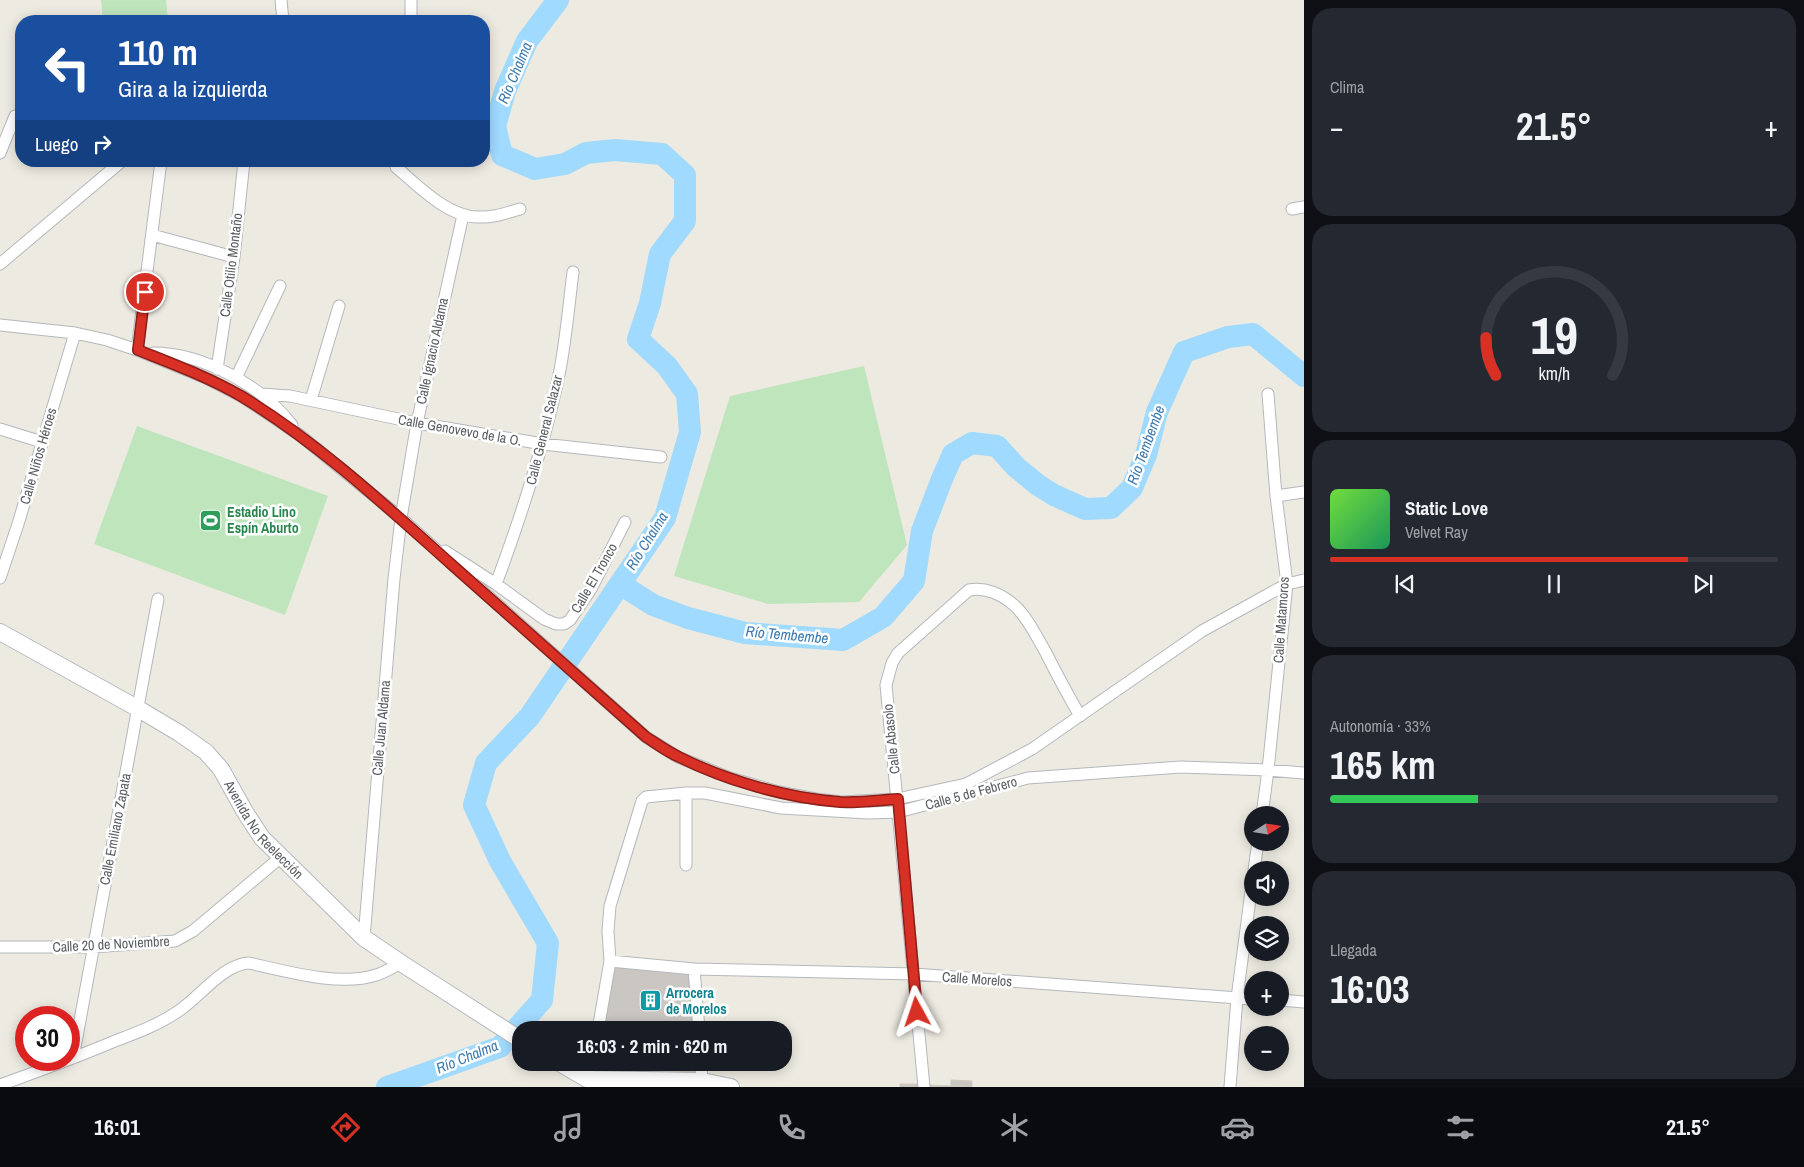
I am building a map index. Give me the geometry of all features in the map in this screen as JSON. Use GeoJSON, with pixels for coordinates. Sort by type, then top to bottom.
{"type":"FeatureCollection","features":[{"type":"Feature","properties":{"kind":"street"},"geometry":{"type":"LineString","coordinates":[[281,0],[282,15]]}},
{"type":"Feature","properties":{"kind":"street"},"geometry":{"type":"LineString","coordinates":[[411,0],[412,15]]}},
{"type":"Feature","properties":{"kind":"street"},"geometry":{"type":"LineString","coordinates":[[0,153],[15,116]]}},
{"type":"Feature","properties":{"kind":"street"},"geometry":{"type":"LineString","coordinates":[[0,264],[115,167]]}},
{"type":"Feature","properties":{"kind":"street"},"geometry":{"type":"LineString","coordinates":[[141,351],[160,167]]}},
{"type":"Feature","properties":{"kind":"street","name":"Calle Otilio Montaño"},"geometry":{"type":"LineString","coordinates":[[217,368],[234,256],[243,167]]}},
{"type":"Feature","properties":{"kind":"street"},"geometry":{"type":"LineString","coordinates":[[396,167],[427,194],[463,215],[477,218],[496,216],[520,209]]}},
{"type":"Feature","properties":{"kind":"street","name":"Calle Ignacio Aldama"},"geometry":{"type":"LineString","coordinates":[[401,518],[416,423],[463,215]]}},
{"type":"Feature","properties":{"kind":"street"},"geometry":{"type":"LineString","coordinates":[[152,235],[234,256]]}},
{"type":"Feature","properties":{"kind":"street","name":"Calle General Salazar"},"geometry":{"type":"LineString","coordinates":[[496,584],[522,514],[543,444],[560,368],[573,272]]}},
{"type":"Feature","properties":{"kind":"street"},"geometry":{"type":"LineString","coordinates":[[236,378],[280,286]]}},
{"type":"Feature","properties":{"kind":"street"},"geometry":{"type":"LineString","coordinates":[[311,400],[339,306]]}},
{"type":"Feature","properties":{"kind":"street"},"geometry":{"type":"LineString","coordinates":[[0,325],[75,333],[107,340],[141,351],[206,378],[257,406],[301,436],[401,518],[646,737],[678,757],[730,778],[778,792],[842,802],[898,799],[967,789],[1032,749],[1202,631],[1286,584],[1304,580]]}},
{"type":"Feature","properties":{"kind":"street","name":"Calle Niños Héroes"},"geometry":{"type":"LineString","coordinates":[[0,578],[75,333]]}},
{"type":"Feature","properties":{"kind":"street"},"geometry":{"type":"LineString","coordinates":[[141,351],[174,354],[217,368],[236,378],[261,394],[282,413],[301,436]]}},
{"type":"Feature","properties":{"kind":"street","name":"Calle Genovevo de la O."},"geometry":{"type":"LineString","coordinates":[[261,394],[278,394],[416,423],[543,444],[661,457]]}},
{"type":"Feature","properties":{"kind":"street","name":"Calle Matamoros"},"geometry":{"type":"LineString","coordinates":[[1263,806],[1286,584],[1276,496],[1268,394]]}},
{"type":"Feature","properties":{"kind":"street"},"geometry":{"type":"LineString","coordinates":[[0,429],[42,442]]}},
{"type":"Feature","properties":{"kind":"street"},"geometry":{"type":"LineString","coordinates":[[1276,496],[1304,492]]}},
{"type":"Feature","properties":{"kind":"street","name":"Calle Juan Aldama"},"geometry":{"type":"LineString","coordinates":[[364,938],[394,578],[401,518]]}},
{"type":"Feature","properties":{"kind":"street","name":"Calle El Tronco"},"geometry":{"type":"LineString","coordinates":[[496,584],[544,619],[556,624],[564,624],[570,620],[591,590],[625,522]]}},
{"type":"Feature","properties":{"kind":"street"},"geometry":{"type":"LineString","coordinates":[[422,538],[496,584]]}},
{"type":"Feature","properties":{"kind":"street","name":"Calle Abasolo"},"geometry":{"type":"LineString","coordinates":[[924,1087],[886,685],[892,662],[898,653],[957,598],[969,590],[978,588],[988,590],[1015,605],[1029,623],[1080,716]]}},
{"type":"Feature","properties":{"kind":"street","name":"Calle Emiliano Zapata"},"geometry":{"type":"LineString","coordinates":[[80,1019],[158,599]]}},
{"type":"Feature","properties":{"kind":"street","name":"Avenida No Reelección"},"geometry":{"type":"LineString","coordinates":[[0,632],[137,708],[206,752],[221,769],[262,838],[364,938],[400,964],[512,1034]]}},
{"type":"Feature","properties":{"kind":"street","name":"Calle 5 de Febrero"},"geometry":{"type":"LineString","coordinates":[[600,1021],[610,961],[608,931],[610,906],[642,801],[648,796],[705,793],[781,808],[869,813],[898,812],[967,789],[1028,778],[1087,772],[1181,767],[1268,770],[1304,774]]}},
{"type":"Feature","properties":{"kind":"street"},"geometry":{"type":"LineString","coordinates":[[686,793],[686,866]]}},
{"type":"Feature","properties":{"kind":"street","name":"Calle 20 de Noviembre"},"geometry":{"type":"LineString","coordinates":[[0,947],[93,947],[164,943],[182,938],[208,920],[281,857]]}},
{"type":"Feature","properties":{"kind":"street"},"geometry":{"type":"LineString","coordinates":[[1230,1087],[1237,998],[1249,906]]}},
{"type":"Feature","properties":{"kind":"street","name":"Calle Morelos"},"geometry":{"type":"LineString","coordinates":[[610,961],[694,969],[914,974],[1244,998]]}},
{"type":"Feature","properties":{"kind":"street"},"geometry":{"type":"LineString","coordinates":[[80,1055],[156,1025],[178,1012],[222,975],[241,964],[249,963],[306,976],[348,979],[377,975],[400,964]]}},
{"type":"Feature","properties":{"kind":"street"},"geometry":{"type":"LineString","coordinates":[[694,969],[698,1021]]}},
{"type":"Feature","properties":{"kind":"street"},"geometry":{"type":"LineString","coordinates":[[1289,1001],[1304,1002]]}},
{"type":"Feature","properties":{"kind":"street"},"geometry":{"type":"LineString","coordinates":[[0,1085],[38,1071]]}},
{"type":"Feature","properties":{"kind":"street"},"geometry":{"type":"LineString","coordinates":[[567,1071],[580,1083],[702,1084],[731,1087]]}},
{"type":"Feature","properties":{"kind":"street"},"geometry":{"type":"LineString","coordinates":[[580,1083],[586,1071]]}},
{"type":"Feature","properties":{"kind":"street"},"geometry":{"type":"LineString","coordinates":[[701,1071],[702,1084]]}},
{"type":"Feature","properties":{"kind":"green space"},"geometry":{"type":"Polygon","coordinates":[[[101,0],[166,0],[167,15],[102,15],[101,0]]]}},
{"type":"Feature","properties":{"kind":"green space"},"geometry":{"type":"Polygon","coordinates":[[[864,366],[907,545],[859,602],[768,604],[674,576],[730,396],[864,366]]]}},
{"type":"Feature","properties":{"kind":"green space","name":"Estadio Lino Espín Aburto"},"geometry":{"type":"Polygon","coordinates":[[[137,426],[328,496],[285,615],[94,544],[137,426]]]}},
{"type":"Feature","properties":{"kind":"building","name":"Arrocera de Morelos"},"geometry":{"type":"Polygon","coordinates":[[[614,968],[691,973],[694,1021],[604,1021],[614,968]]]}},
{"type":"Feature","properties":{"kind":"building"},"geometry":{"type":"Polygon","coordinates":[[[951,1080],[972,1081],[972,1087],[930,1087],[930,1085],[951,1086],[951,1080]]]}},
{"type":"Feature","properties":{"kind":"building"},"geometry":{"type":"Polygon","coordinates":[[[900,1084],[920,1084],[920,1087],[900,1087],[900,1084]]]}},
{"type":"Feature","properties":{"kind":"waterway","name":"Río Chalma"},"geometry":{"type":"LineString","coordinates":[[387,1087],[500,1047],[542,1000],[548,943],[500,861],[474,805],[486,763],[530,716],[665,518],[690,432],[687,394],[667,366],[638,339],[650,303],[660,254],[685,221],[685,175],[662,154],[615,150],[586,153],[565,164],[535,169],[502,155],[495,126],[505,91],[527,41],[558,0]]}},
{"type":"Feature","properties":{"kind":"waterway","name":"Río Tembembe"},"geometry":{"type":"LineString","coordinates":[[620,584],[653,605],[688,618],[745,633],[843,640],[883,617],[914,581],[922,531],[942,479],[953,454],[972,443],[997,446],[1016,467],[1054,495],[1085,509],[1111,508],[1132,488],[1146,455],[1157,412],[1184,352],[1228,337],[1253,334],[1304,376]]}},
{"type":"Feature","properties":{"kind":"place","name":"Estadio Lino Espín Aburto"},"geometry":{"type":"Point","coordinates":[211,520]}},
{"type":"Feature","properties":{"kind":"place","name":"Arrocera de Morelos"},"geometry":{"type":"Point","coordinates":[650,1001]}},
{"type":"Feature","properties":{"kind":"route"},"geometry":{"type":"LineString","coordinates":[[145,292],[138,350],[222,386],[257,406],[301,436],[401,518],[577,678],[646,737],[678,757],[730,778],[778,792],[842,802],[898,799],[917,1012]]}}]}
